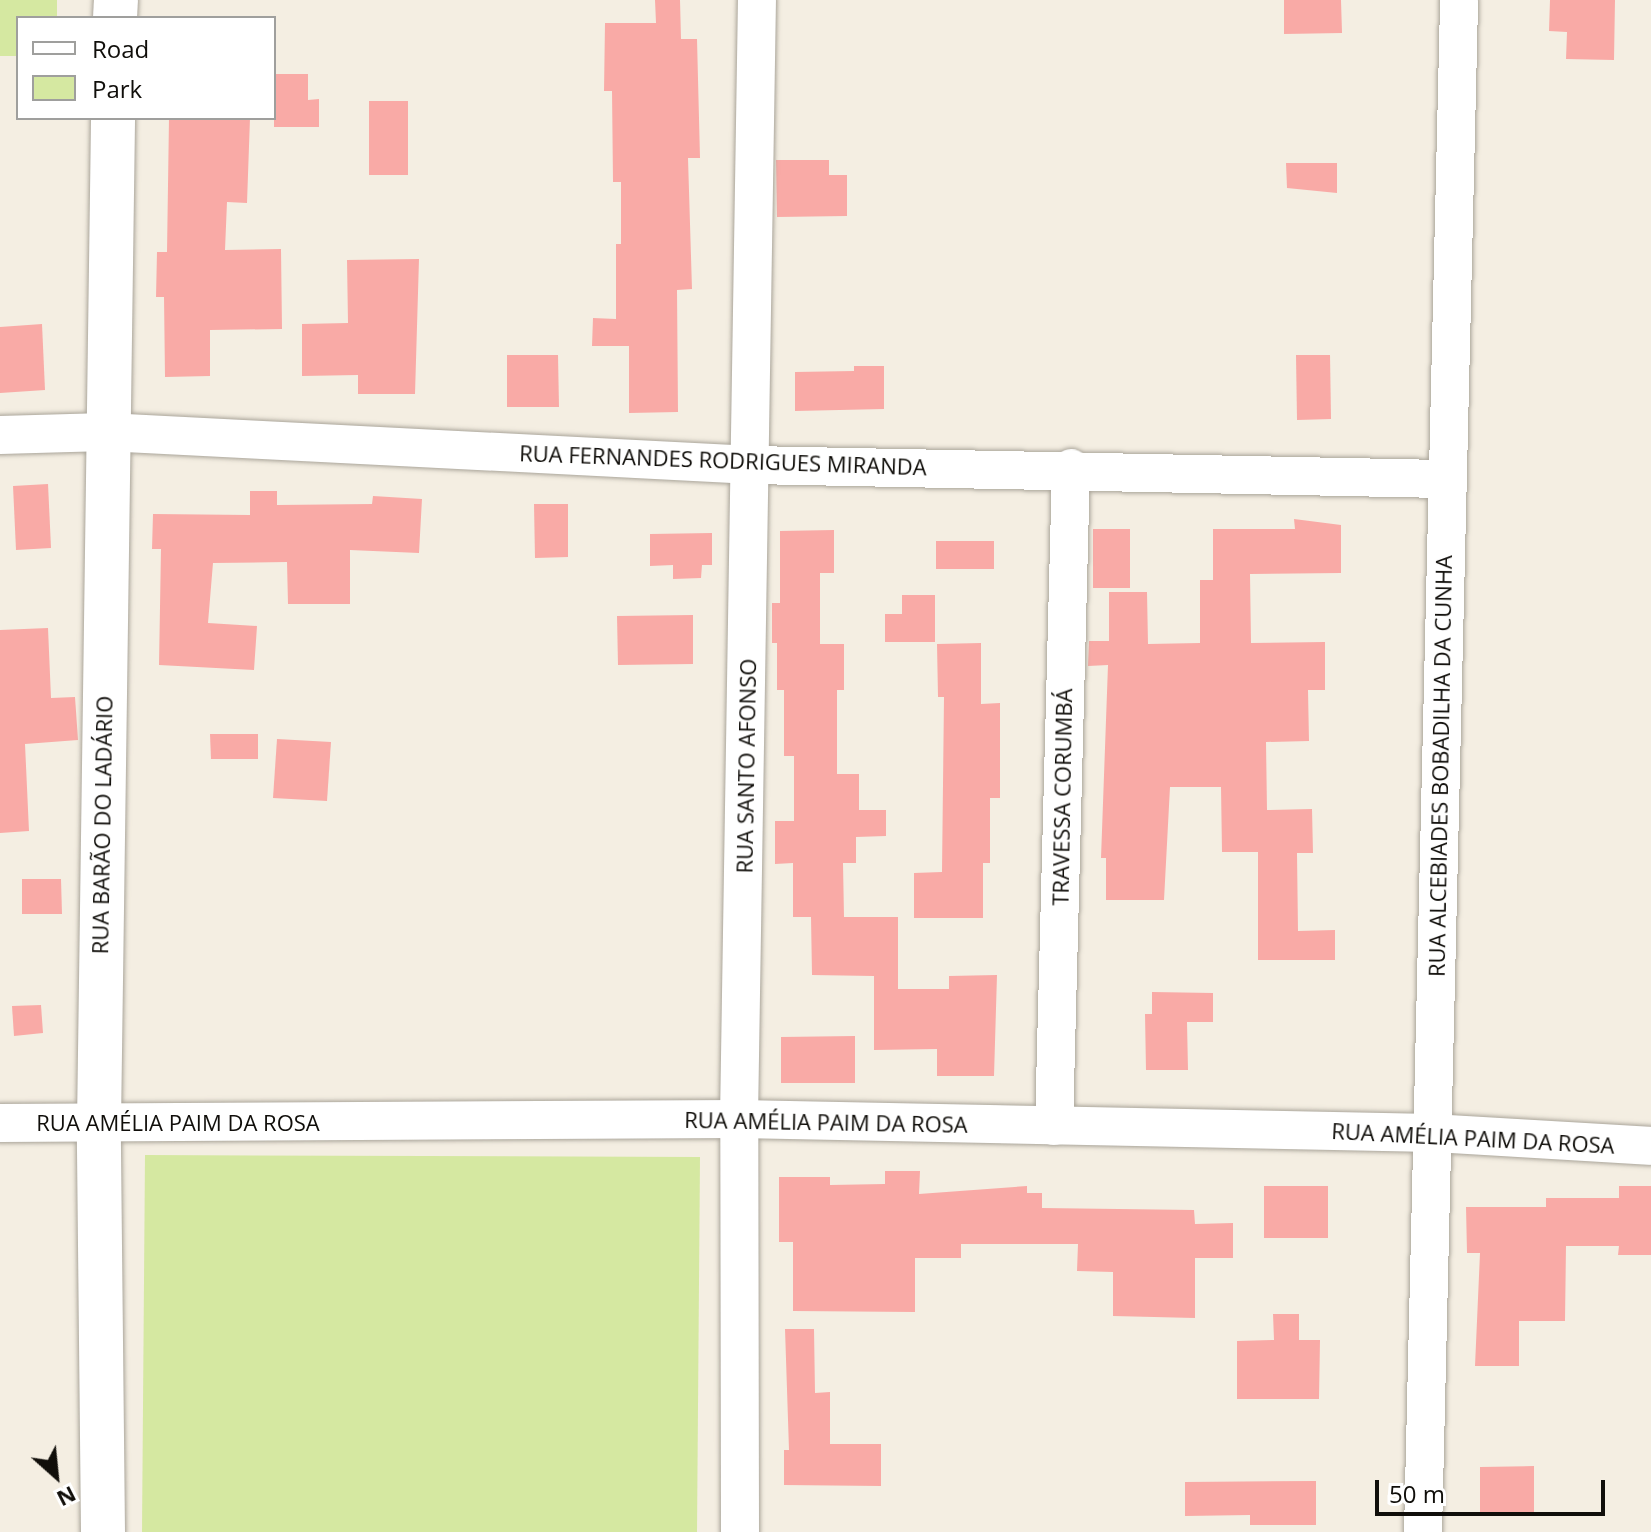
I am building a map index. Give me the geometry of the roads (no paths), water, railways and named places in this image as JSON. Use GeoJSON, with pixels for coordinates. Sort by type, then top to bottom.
{"type":"FeatureCollection","features":[{"type":"Feature","properties":{"kind":"main road","name":"RUA BARÃO DO LADÁRIO"},"geometry":{"type":"LineString","coordinates":[[103,1532],[99,1124],[106,432],[113,120]]}},
{"type":"Feature","properties":{"kind":"street","name":"RUA SANTO AFONSO"},"geometry":{"type":"LineString","coordinates":[[740,1532],[739,1119],[752,465],[757,0]]}},
{"type":"Feature","properties":{"kind":"street","name":"RUA ALCEBIADES BOBADILHA DA CUNHA"},"geometry":{"type":"LineString","coordinates":[[1423,1532],[1459,0]]}},
{"type":"Feature","properties":{"kind":"street","name":"RUA FERNANDES RODRIGUES MIRANDA"},"geometry":{"type":"LineString","coordinates":[[0,435],[106,432],[752,465],[1071,468],[1446,479]]}},
{"type":"Feature","properties":{"kind":"street","name":"TRAVESSA CORUMBÁ"},"geometry":{"type":"LineString","coordinates":[[1054,1126],[1071,468]]}},
{"type":"Feature","properties":{"kind":"street","name":"RUA AMÉLIA PAIM DA ROSA"},"geometry":{"type":"LineString","coordinates":[[0,1123],[739,1119],[1433,1133],[1651,1146]]}}]}
